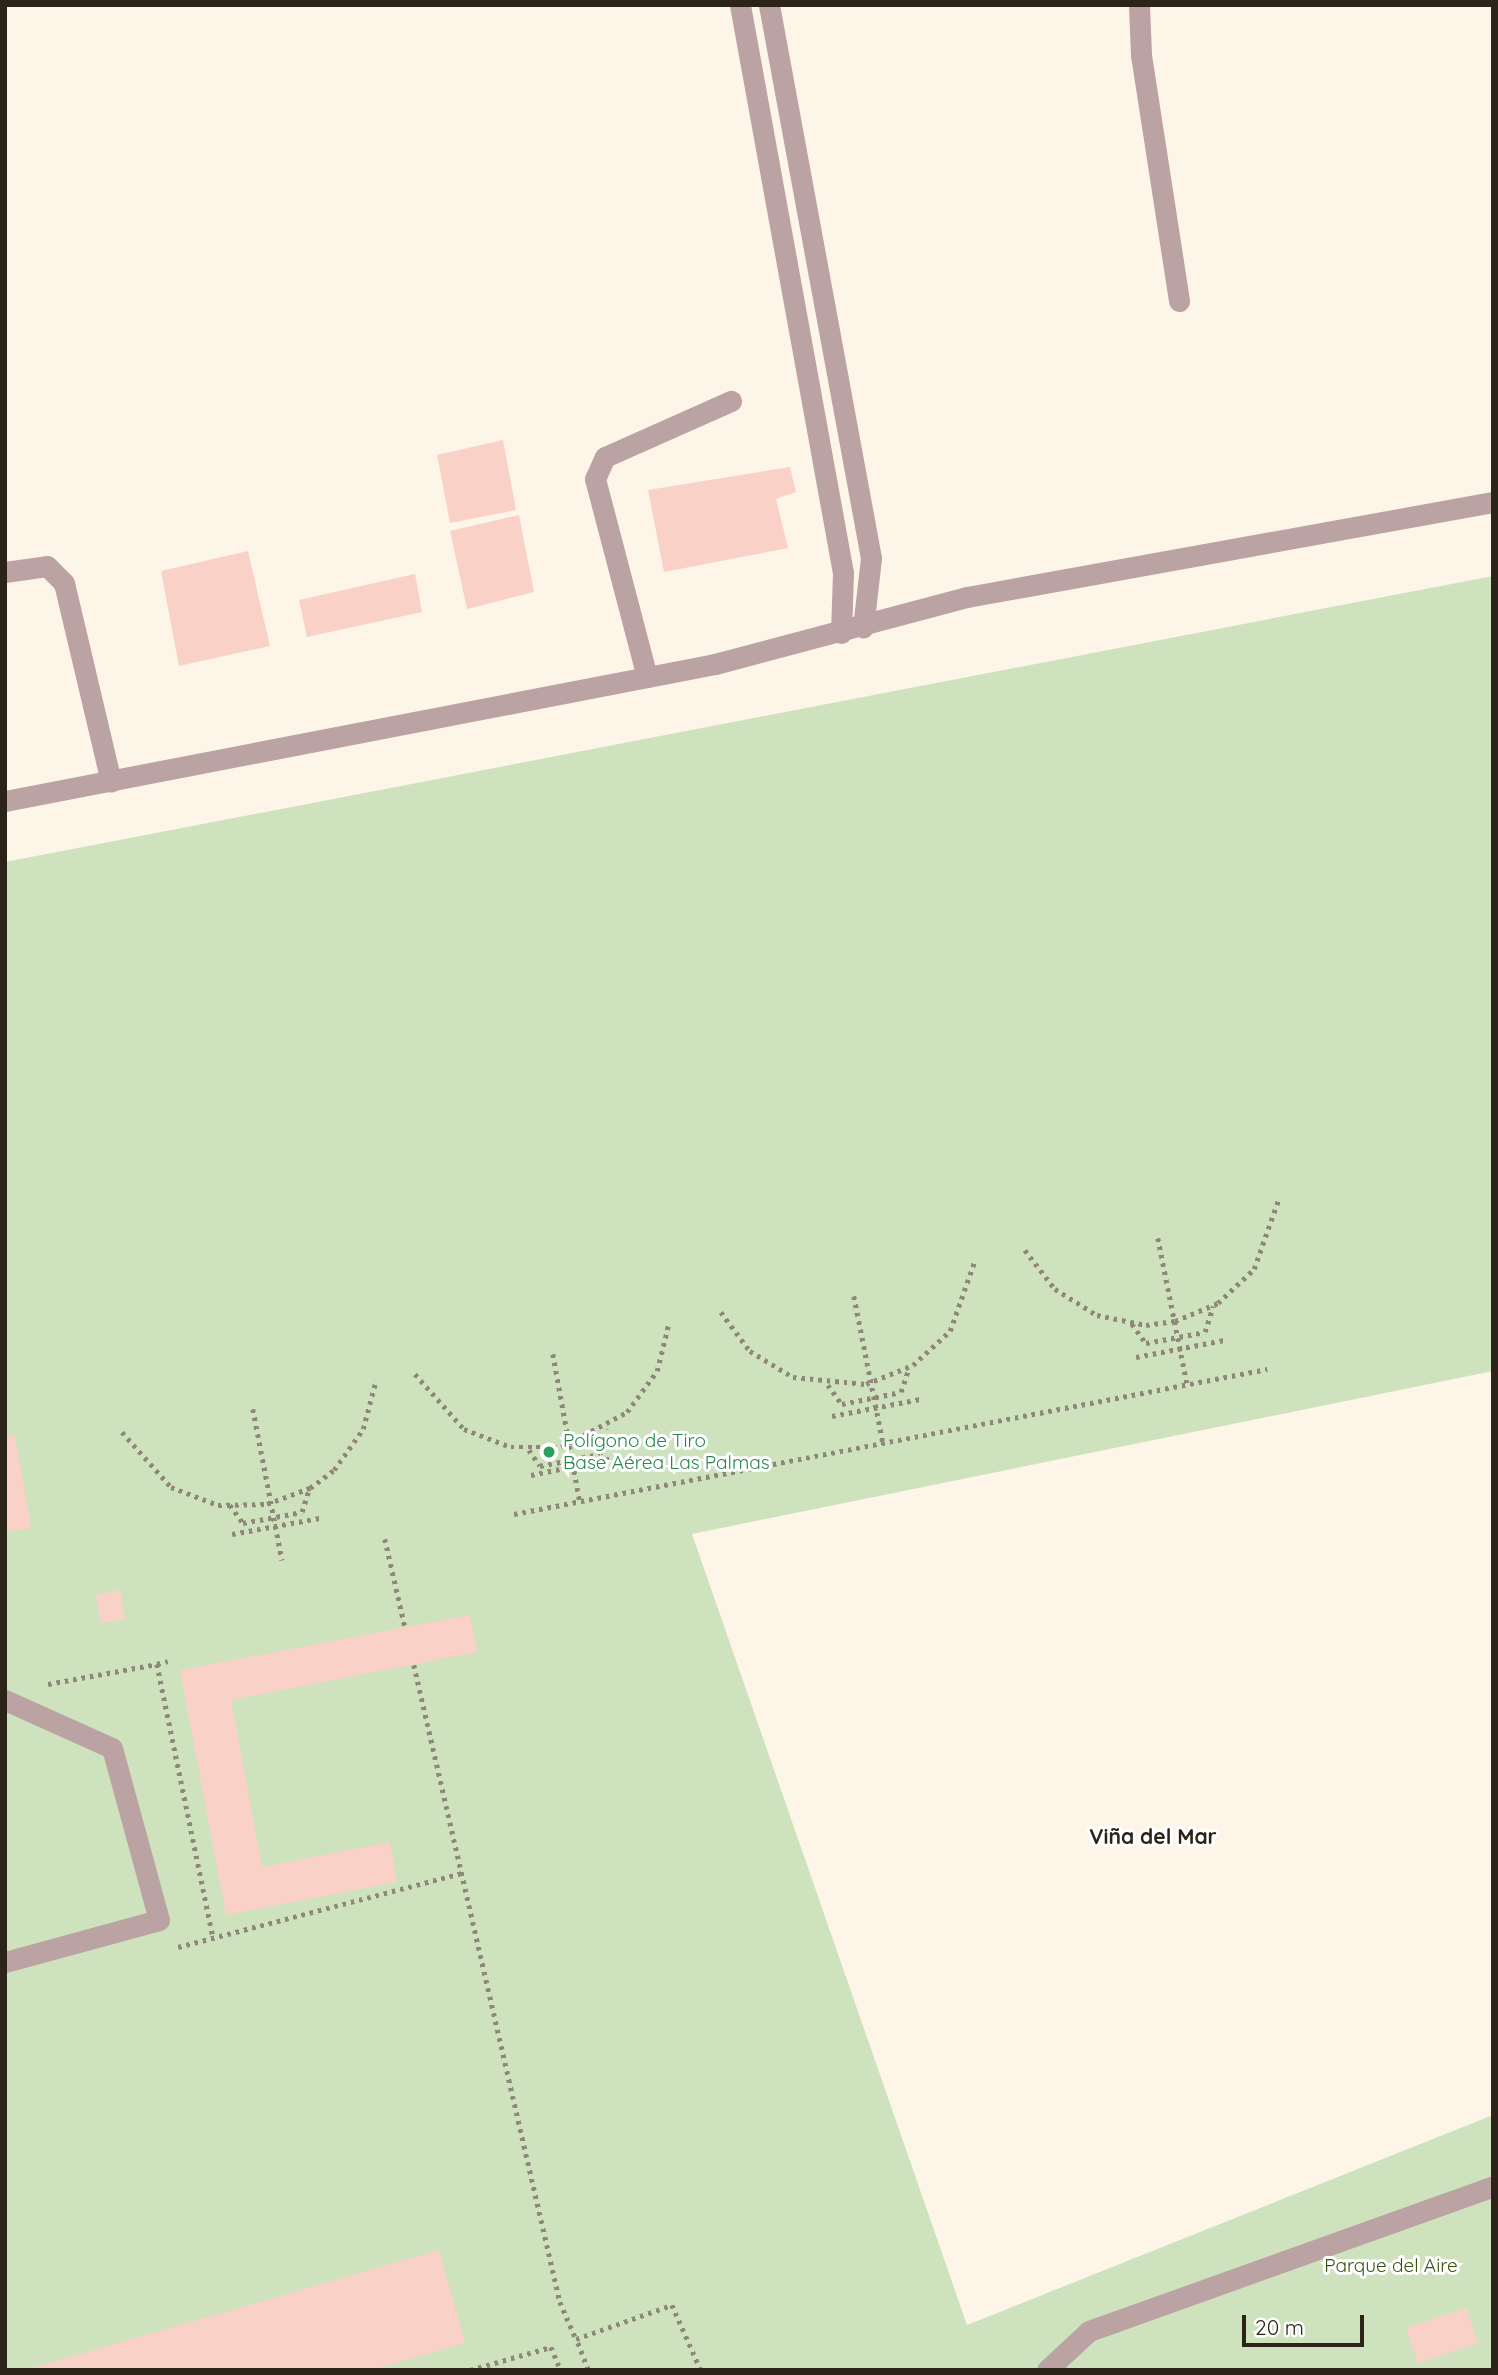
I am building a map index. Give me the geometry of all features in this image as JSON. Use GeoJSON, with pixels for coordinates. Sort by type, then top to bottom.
{"type":"FeatureCollection","features":[{"type":"Feature","properties":{"kind":"lane"},"geometry":{"type":"LineString","coordinates":[[740,5],[843,573],[841,633]]}},
{"type":"Feature","properties":{"kind":"lane"},"geometry":{"type":"LineString","coordinates":[[769,5],[871,558],[863,628]]}},
{"type":"Feature","properties":{"kind":"lane"},"geometry":{"type":"LineString","coordinates":[[1139,5],[1140,55],[1179,301]]}},
{"type":"Feature","properties":{"kind":"lane"},"geometry":{"type":"LineString","coordinates":[[748,49],[776,41]]}},
{"type":"Feature","properties":{"kind":"lane"},"geometry":{"type":"LineString","coordinates":[[648,677],[595,479],[605,457],[731,401]]}},
{"type":"Feature","properties":{"kind":"lane"},"geometry":{"type":"LineString","coordinates":[[5,801],[648,677],[863,628],[967,597],[1493,502]]}},
{"type":"Feature","properties":{"kind":"lane"},"geometry":{"type":"LineString","coordinates":[[5,572],[47,566],[64,583],[111,782]]}},
{"type":"Feature","properties":{"kind":"lane"},"geometry":{"type":"LineString","coordinates":[[5,1700],[112,1748],[159,1920],[5,1962]]}},
{"type":"Feature","properties":{"kind":"lane"},"geometry":{"type":"LineString","coordinates":[[1047,2370],[1089,2331],[1493,2186]]}},
{"type":"Feature","properties":{"kind":"path"},"geometry":{"type":"LineString","coordinates":[[1025,1250],[1038,1271],[1074,1304],[1132,1324],[1175,1321],[1214,1306],[1254,1269],[1279,1198]]}},
{"type":"Feature","properties":{"kind":"path"},"geometry":{"type":"LineString","coordinates":[[1158,1238],[1187,1383]]}},
{"type":"Feature","properties":{"kind":"path"},"geometry":{"type":"LineString","coordinates":[[721,1311],[734,1333],[770,1366],[828,1385],[871,1383],[909,1367],[950,1331],[975,1260]]}},
{"type":"Feature","properties":{"kind":"path"},"geometry":{"type":"LineString","coordinates":[[854,1296],[883,1443]]}},
{"type":"Feature","properties":{"kind":"path"},"geometry":{"type":"LineString","coordinates":[[1132,1324],[1146,1343],[1205,1332],[1214,1306]]}},
{"type":"Feature","properties":{"kind":"path"},"geometry":{"type":"LineString","coordinates":[[415,1374],[464,1429],[528,1449],[570,1444],[607,1428],[657,1371],[669,1322]]}},
{"type":"Feature","properties":{"kind":"path"},"geometry":{"type":"LineString","coordinates":[[1136,1357],[1224,1340]]}},
{"type":"Feature","properties":{"kind":"path"},"geometry":{"type":"LineString","coordinates":[[553,1354],[580,1502]]}},
{"type":"Feature","properties":{"kind":"path"},"geometry":{"type":"LineString","coordinates":[[828,1385],[842,1404],[901,1392],[909,1367]]}},
{"type":"Feature","properties":{"kind":"path"},"geometry":{"type":"LineString","coordinates":[[514,1514],[1267,1368]]}},
{"type":"Feature","properties":{"kind":"path"},"geometry":{"type":"LineString","coordinates":[[122,1432],[171,1487],[230,1505],[271,1503],[310,1488],[351,1451],[372,1406],[376,1380]]}},
{"type":"Feature","properties":{"kind":"path"},"geometry":{"type":"LineString","coordinates":[[832,1416],[920,1399]]}},
{"type":"Feature","properties":{"kind":"path"},"geometry":{"type":"LineString","coordinates":[[253,1409],[282,1560]]}},
{"type":"Feature","properties":{"kind":"path"},"geometry":{"type":"LineString","coordinates":[[528,1449],[540,1466],[600,1454],[607,1428]]}},
{"type":"Feature","properties":{"kind":"path"},"geometry":{"type":"LineString","coordinates":[[531,1475],[618,1457]]}},
{"type":"Feature","properties":{"kind":"path"},"geometry":{"type":"LineString","coordinates":[[230,1505],[243,1523],[302,1512],[310,1488]]}},
{"type":"Feature","properties":{"kind":"path"},"geometry":{"type":"LineString","coordinates":[[232,1534],[320,1518]]}},
{"type":"Feature","properties":{"kind":"path"},"geometry":{"type":"LineString","coordinates":[[385,1539],[405,1627]]}},
{"type":"Feature","properties":{"kind":"path"},"geometry":{"type":"LineString","coordinates":[[157,1664],[168,1661]]}},
{"type":"Feature","properties":{"kind":"path"},"geometry":{"type":"LineString","coordinates":[[414,1665],[560,2302],[588,2370]]}},
{"type":"Feature","properties":{"kind":"path"},"geometry":{"type":"LineString","coordinates":[[174,1948],[462,1873]]}},
{"type":"Feature","properties":{"kind":"path"},"geometry":{"type":"LineString","coordinates":[[576,2339],[672,2305],[701,2370]]}},
{"type":"Feature","properties":{"kind":"path"},"geometry":{"type":"LineString","coordinates":[[470,2370],[551,2347],[561,2370]]}},
{"type":"Feature","properties":{"kind":"green space","name":"Polígono de Tiro Base Aérea Las Palmas"},"geometry":{"type":"Polygon","coordinates":[[[1493,576],[1493,1371],[692,1534],[967,2325],[1493,2115],[1493,2370],[5,2370],[5,862],[1493,576]]]}},
{"type":"Feature","properties":{"kind":"building"},"geometry":{"type":"Polygon","coordinates":[[[503,440],[516,510],[450,523],[437,455],[503,440]]]}},
{"type":"Feature","properties":{"kind":"building"},"geometry":{"type":"Polygon","coordinates":[[[790,467],[796,492],[776,499],[788,548],[664,572],[648,490],[790,467]]]}},
{"type":"Feature","properties":{"kind":"building"},"geometry":{"type":"Polygon","coordinates":[[[519,515],[534,592],[467,609],[450,531],[519,515]]]}},
{"type":"Feature","properties":{"kind":"building"},"geometry":{"type":"Polygon","coordinates":[[[248,551],[270,646],[179,666],[161,571],[248,551]]]}},
{"type":"Feature","properties":{"kind":"building"},"geometry":{"type":"Polygon","coordinates":[[[415,574],[422,612],[307,637],[299,600],[415,574]]]}},
{"type":"Feature","properties":{"kind":"building"},"geometry":{"type":"Polygon","coordinates":[[[15,1436],[31,1528],[5,1532],[5,1437],[15,1436]]]}},
{"type":"Feature","properties":{"kind":"building"},"geometry":{"type":"Polygon","coordinates":[[[120,1590],[125,1619],[101,1623],[96,1595],[120,1590]]]}},
{"type":"Feature","properties":{"kind":"building"},"geometry":{"type":"Polygon","coordinates":[[[470,1615],[477,1652],[231,1700],[262,1867],[390,1842],[397,1882],[226,1915],[180,1670],[470,1615]]]}},
{"type":"Feature","properties":{"kind":"building"},"geometry":{"type":"Polygon","coordinates":[[[439,2250],[465,2343],[372,2370],[25,2370],[439,2250]]]}},
{"type":"Feature","properties":{"kind":"building"},"geometry":{"type":"Polygon","coordinates":[[[1466,2308],[1478,2343],[1418,2363],[1406,2328],[1466,2308]]]}},
{"type":"Feature","properties":{"kind":"place","name":"Polígono de Tiro Base Aérea Las Palmas"},"geometry":{"type":"Point","coordinates":[549,1452]}},
{"type":"Feature","properties":{"kind":"district","name":"Viña del Mar"},"geometry":{"type":"Point","coordinates":[1153,1836]}},
{"type":"Feature","properties":{"kind":"park label","name":"Parque del Aire"},"geometry":{"type":"Point","coordinates":[1391,2266]}}]}
